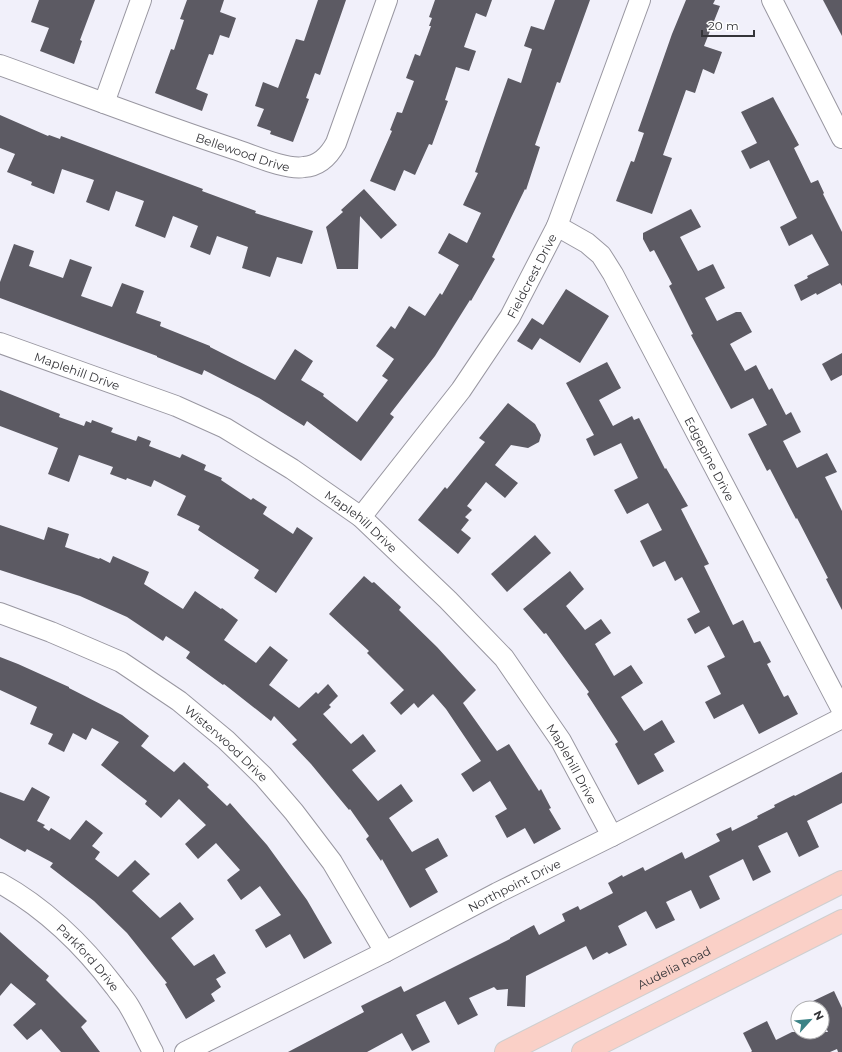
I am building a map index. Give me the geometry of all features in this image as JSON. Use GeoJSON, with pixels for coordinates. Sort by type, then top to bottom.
{"type":"FeatureCollection","features":[{"type":"Feature","properties":{"kind":"main road","name":"Audelia Road"},"geometry":{"type":"LineString","coordinates":[[506,1052],[842,882]]}},
{"type":"Feature","properties":{"kind":"main road"},"geometry":{"type":"LineString","coordinates":[[583,1052],[842,920]]}},
{"type":"Feature","properties":{"kind":"street"},"geometry":{"type":"LineString","coordinates":[[104,103],[141,0]]}},
{"type":"Feature","properties":{"kind":"street","name":"Bellewood Drive"},"geometry":{"type":"LineString","coordinates":[[0,65],[288,167],[304,168],[320,162],[330,152],[336,143],[387,0]]}},
{"type":"Feature","properties":{"kind":"street","name":"Fieldcrest Drive"},"geometry":{"type":"LineString","coordinates":[[361,517],[461,390],[510,317],[557,226],[640,0]]}},
{"type":"Feature","properties":{"kind":"street"},"geometry":{"type":"LineString","coordinates":[[772,0],[842,138]]}},
{"type":"Feature","properties":{"kind":"street","name":"Edgepine Drive"},"geometry":{"type":"LineString","coordinates":[[557,226],[587,243],[601,256],[613,274],[842,710]]}},
{"type":"Feature","properties":{"kind":"street","name":"Maplehill Drive"},"geometry":{"type":"LineString","coordinates":[[0,344],[176,406],[225,428],[292,469],[361,517],[448,600],[504,658],[561,741],[612,836]]}},
{"type":"Feature","properties":{"kind":"street","name":"Wisterwood Drive"},"geometry":{"type":"LineString","coordinates":[[0,613],[51,632],[121,662],[179,701],[226,740],[262,776],[294,812],[332,862],[385,952]]}},
{"type":"Feature","properties":{"kind":"street","name":"Northpoint Drive"},"geometry":{"type":"LineString","coordinates":[[185,1052],[385,952],[497,893],[842,718]]}},
{"type":"Feature","properties":{"kind":"street","name":"Parkford Drive"},"geometry":{"type":"LineString","coordinates":[[0,883],[45,913],[80,946],[104,973],[129,1005],[153,1052]]}},
{"type":"Feature","properties":{"kind":"building"},"geometry":{"type":"Polygon","coordinates":[[[39,0],[95,0],[80,40],[82,41],[74,64],[40,51],[49,28],[31,22],[39,0]]]}},
{"type":"Feature","properties":{"kind":"building"},"geometry":{"type":"Polygon","coordinates":[[[187,0],[224,0],[220,12],[236,18],[229,38],[220,35],[213,55],[209,54],[196,89],[208,94],[202,111],[155,93],[171,49],[174,50],[184,20],[180,19],[187,0]]]}},
{"type":"Feature","properties":{"kind":"building"},"geometry":{"type":"Polygon","coordinates":[[[318,0],[346,0],[320,75],[315,73],[306,98],[309,99],[293,142],[270,134],[271,131],[257,126],[264,109],[255,106],[263,82],[278,88],[296,39],[304,41],[318,0]]]}},
{"type":"Feature","properties":{"kind":"building"},"geometry":{"type":"Polygon","coordinates":[[[435,0],[492,0],[486,17],[476,13],[464,47],[476,51],[469,71],[456,67],[445,100],[448,101],[432,145],[429,144],[415,175],[404,170],[395,191],[370,181],[392,131],[390,130],[397,112],[402,113],[414,81],[406,78],[415,54],[420,56],[431,26],[429,26],[432,18],[429,17],[435,0]]]}},
{"type":"Feature","properties":{"kind":"building"},"geometry":{"type":"Polygon","coordinates":[[[555,0],[590,0],[560,83],[557,82],[535,145],[540,147],[526,190],[525,189],[492,257],[495,259],[471,301],[470,300],[435,356],[390,414],[394,417],[361,461],[307,421],[304,426],[259,398],[204,370],[202,375],[157,356],[0,298],[0,282],[14,244],[34,251],[29,266],[63,278],[70,259],[92,267],[81,296],[112,307],[122,283],[144,291],[136,313],[161,322],[160,326],[210,346],[275,380],[295,349],[313,361],[301,380],[324,394],[323,396],[357,422],[388,380],[382,376],[394,359],[376,346],[391,326],[395,329],[409,306],[425,316],[440,293],[442,295],[459,265],[438,253],[449,233],[467,243],[481,213],[463,205],[478,173],[475,172],[508,78],[521,83],[532,49],[524,46],[531,26],[544,30],[555,0]]]}},
{"type":"Feature","properties":{"kind":"building"},"geometry":{"type":"Polygon","coordinates":[[[686,0],[715,0],[713,4],[720,6],[704,46],[722,52],[714,74],[703,69],[695,93],[686,90],[663,155],[672,158],[652,214],[616,201],[631,161],[634,162],[644,133],[638,131],[672,34],[686,0]]]}},
{"type":"Feature","properties":{"kind":"building"},"geometry":{"type":"Polygon","coordinates":[[[823,0],[842,0],[842,36],[823,0]]]}},
{"type":"Feature","properties":{"kind":"building"},"geometry":{"type":"Polygon","coordinates":[[[773,97],[799,145],[794,148],[811,183],[818,180],[824,193],[823,194],[842,232],[842,286],[840,283],[817,295],[816,293],[801,301],[794,285],[808,278],[807,276],[829,265],[812,234],[789,246],[780,227],[797,218],[769,160],[750,169],[741,151],[757,143],[741,112],[773,97]]]}},
{"type":"Feature","properties":{"kind":"building"},"geometry":{"type":"Polygon","coordinates":[[[0,115],[48,136],[49,135],[60,139],[61,136],[203,189],[202,191],[256,211],[255,213],[313,231],[302,264],[277,257],[270,277],[242,268],[248,247],[217,236],[210,255],[190,247],[198,226],[173,216],[165,238],[135,226],[144,201],[116,191],[109,211],[86,202],[94,180],[62,169],[54,194],[31,185],[32,182],[7,172],[15,154],[0,148],[0,115]]]}},
{"type":"Feature","properties":{"kind":"building"},"geometry":{"type":"Polygon","coordinates":[[[364,189],[397,225],[381,239],[360,216],[358,269],[337,269],[326,227],[343,212],[341,210],[364,189]]]}},
{"type":"Feature","properties":{"kind":"building"},"geometry":{"type":"Polygon","coordinates":[[[691,209],[701,227],[680,237],[698,271],[713,264],[725,288],[705,298],[717,321],[736,312],[741,312],[752,332],[730,344],[745,371],[756,365],[769,390],[772,388],[786,415],[791,412],[801,432],[783,441],[797,468],[827,453],[837,472],[825,477],[842,511],[842,610],[826,579],[828,578],[797,518],[796,519],[770,469],[767,471],[748,434],[767,425],[753,398],[731,409],[691,335],[693,334],[669,286],[672,284],[654,250],[650,252],[643,239],[643,233],[691,209]]]}},
{"type":"Feature","properties":{"kind":"building"},"geometry":{"type":"Polygon","coordinates":[[[566,289],[609,316],[580,363],[540,338],[532,350],[517,341],[532,318],[543,325],[566,289]]]}},
{"type":"Feature","properties":{"kind":"building"},"geometry":{"type":"Polygon","coordinates":[[[842,353],[842,375],[831,381],[822,364],[842,353]]]}},
{"type":"Feature","properties":{"kind":"building"},"geometry":{"type":"Polygon","coordinates":[[[607,362],[621,388],[599,400],[613,426],[632,416],[634,420],[639,418],[665,469],[666,468],[688,506],[681,509],[709,564],[704,566],[733,625],[743,620],[754,643],[760,641],[771,662],[767,664],[784,697],[788,695],[798,714],[759,734],[743,704],[714,719],[705,702],[721,694],[707,666],[725,657],[709,626],[695,634],[687,619],[700,612],[682,577],[675,581],[665,561],[653,567],[640,541],[662,530],[648,503],[627,514],[614,490],[638,478],[621,443],[594,456],[586,439],[594,435],[566,383],[607,362]]]}},
{"type":"Feature","properties":{"kind":"building"},"geometry":{"type":"Polygon","coordinates":[[[0,390],[60,414],[59,417],[84,426],[86,421],[91,423],[92,420],[113,428],[111,432],[136,441],[138,436],[151,441],[149,446],[180,458],[182,454],[206,465],[204,470],[222,478],[221,480],[251,500],[253,498],[267,507],[263,514],[293,534],[297,527],[313,538],[276,593],[254,578],[259,570],[198,530],[200,526],[177,515],[186,496],[154,480],[151,487],[127,478],[126,480],[110,474],[113,467],[79,455],[69,482],[48,474],[58,448],[0,426],[0,390]]]}},
{"type":"Feature","properties":{"kind":"building"},"geometry":{"type":"Polygon","coordinates":[[[508,403],[535,424],[541,435],[539,442],[528,448],[511,445],[495,465],[518,483],[505,498],[486,482],[467,506],[472,510],[465,517],[469,520],[461,530],[471,538],[458,554],[418,520],[445,487],[447,489],[485,442],[479,438],[508,403]]]}},
{"type":"Feature","properties":{"kind":"building"},"geometry":{"type":"Polygon","coordinates":[[[0,525],[44,540],[48,527],[69,534],[65,547],[99,559],[100,558],[110,563],[113,556],[149,572],[144,584],[183,609],[195,591],[238,620],[224,640],[256,663],[270,646],[288,660],[269,685],[299,708],[316,692],[318,694],[328,684],[338,696],[329,705],[331,707],[323,714],[351,744],[363,734],[376,751],[352,770],[378,801],[401,784],[413,801],[389,818],[412,852],[438,838],[448,856],[425,869],[438,892],[410,908],[382,859],[381,861],[366,839],[369,836],[350,809],[349,810],[311,764],[292,744],[297,740],[274,716],[271,721],[224,684],[223,685],[186,658],[190,652],[166,636],[163,641],[127,617],[80,596],[0,570],[0,525]]]}},
{"type":"Feature","properties":{"kind":"building"},"geometry":{"type":"Polygon","coordinates":[[[535,535],[551,553],[507,592],[491,574],[535,535]]]}},
{"type":"Feature","properties":{"kind":"building"},"geometry":{"type":"Polygon","coordinates":[[[570,571],[584,589],[566,606],[585,630],[601,619],[611,633],[595,644],[614,676],[631,665],[643,683],[621,697],[644,731],[662,720],[675,742],[654,754],[664,771],[638,785],[615,744],[618,742],[587,694],[589,692],[546,633],[544,634],[523,609],[570,571]]]}},
{"type":"Feature","properties":{"kind":"building"},"geometry":{"type":"Polygon","coordinates":[[[364,576],[372,583],[374,582],[401,607],[399,610],[437,647],[476,690],[463,703],[497,751],[509,744],[539,791],[541,789],[551,808],[549,809],[561,829],[534,844],[525,828],[507,838],[495,816],[507,809],[490,781],[473,792],[461,774],[481,761],[446,709],[433,694],[418,708],[414,703],[401,715],[390,703],[404,690],[367,653],[369,651],[329,614],[364,576]]]}},
{"type":"Feature","properties":{"kind":"building"},"geometry":{"type":"Polygon","coordinates":[[[0,657],[69,687],[122,715],[149,736],[141,746],[174,772],[184,762],[209,785],[207,787],[227,806],[230,803],[267,845],[307,900],[332,943],[304,959],[290,934],[266,948],[255,930],[281,915],[260,886],[241,900],[227,880],[240,870],[216,843],[198,859],[185,844],[206,825],[179,799],[161,818],[145,804],[147,801],[101,765],[119,742],[92,728],[86,740],[73,733],[64,752],[48,744],[53,734],[30,724],[37,707],[0,690],[0,657]]]}},
{"type":"Feature","properties":{"kind":"building"},"geometry":{"type":"Polygon","coordinates":[[[842,772],[842,803],[807,821],[819,847],[799,857],[787,832],[758,846],[771,872],[753,881],[743,859],[709,876],[720,899],[700,909],[691,890],[666,902],[675,920],[656,929],[646,911],[618,926],[627,945],[609,954],[607,952],[593,960],[586,946],[526,976],[525,1007],[507,1006],[508,989],[497,990],[494,987],[469,998],[478,1015],[458,1025],[445,1001],[416,1015],[430,1042],[412,1051],[402,1033],[367,1052],[288,1052],[364,1012],[361,1006],[401,986],[404,992],[510,939],[534,925],[539,935],[565,921],[562,914],[578,906],[580,910],[613,893],[608,883],[622,875],[623,877],[643,867],[645,871],[682,852],[685,859],[720,841],[716,834],[731,827],[732,831],[758,818],[757,816],[775,807],[774,805],[842,772]]]}},
{"type":"Feature","properties":{"kind":"building"},"geometry":{"type":"Polygon","coordinates":[[[32,787],[50,797],[37,821],[45,825],[43,827],[49,831],[51,828],[70,840],[86,820],[103,833],[92,846],[100,852],[95,859],[118,877],[135,860],[150,874],[132,891],[160,918],[180,902],[194,919],[171,938],[194,966],[214,954],[226,973],[216,979],[221,987],[211,994],[215,1001],[186,1019],[165,984],[167,983],[127,933],[94,901],[50,867],[53,863],[27,849],[25,852],[0,838],[0,792],[24,801],[32,787]]]}},
{"type":"Feature","properties":{"kind":"building"},"geometry":{"type":"Polygon","coordinates":[[[0,932],[49,976],[46,980],[87,1021],[81,1027],[100,1052],[61,1052],[41,1029],[27,1040],[13,1025],[36,1004],[11,983],[0,996],[0,932]]]}},
{"type":"Feature","properties":{"kind":"building"},"geometry":{"type":"Polygon","coordinates":[[[834,991],[842,1008],[842,1052],[838,1052],[837,1049],[830,1052],[751,1052],[752,1051],[743,1033],[767,1021],[776,1040],[790,1033],[790,1040],[830,1040],[830,1000],[815,1000],[834,991]]]}}]}
